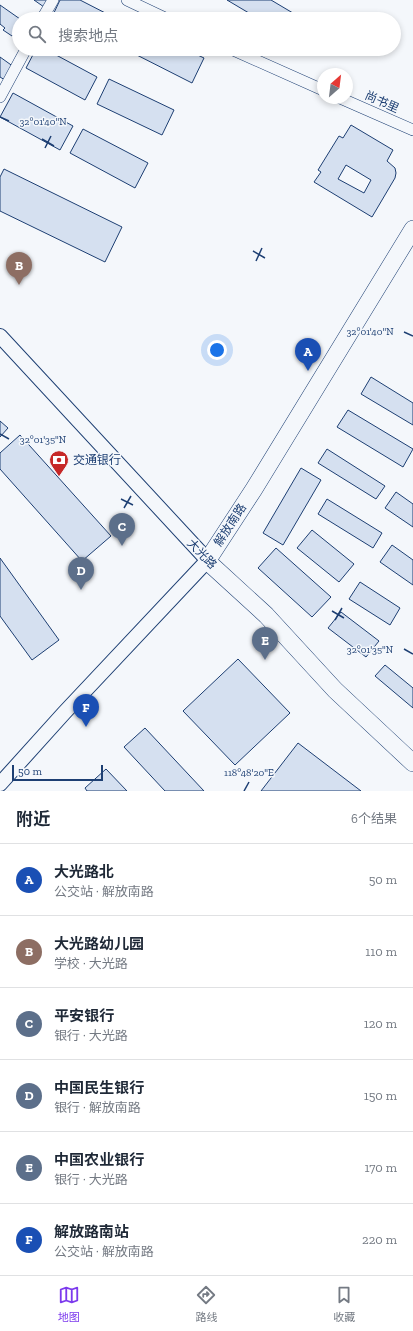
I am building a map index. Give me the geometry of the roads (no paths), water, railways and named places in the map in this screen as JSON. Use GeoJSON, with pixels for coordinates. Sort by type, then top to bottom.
{"type":"FeatureCollection","features":[{"type":"Feature","properties":{"kind":"street"},"geometry":{"type":"LineString","coordinates":[[46,12],[53,0]]}},
{"type":"Feature","properties":{"kind":"street"},"geometry":{"type":"LineString","coordinates":[[127,0],[153,12]]}},
{"type":"Feature","properties":{"kind":"street"},"geometry":{"type":"LineString","coordinates":[[0,97],[22,56]]}},
{"type":"Feature","properties":{"kind":"street"},"geometry":{"type":"LineString","coordinates":[[247,56],[317,87]]}},
{"type":"Feature","properties":{"kind":"street","name":"尚书里"},"geometry":{"type":"LineString","coordinates":[[353,104],[413,130]]}},
{"type":"Feature","properties":{"kind":"street","name":"解放南路"},"geometry":{"type":"LineString","coordinates":[[0,784],[207,560],[254,490],[413,229]]}},
{"type":"Feature","properties":{"kind":"street","name":"大光路"},"geometry":{"type":"LineString","coordinates":[[0,336],[207,560],[266,615],[335,690],[413,763]]}},
{"type":"Feature","properties":{"kind":"place","name":"大光路幼儿园"},"geometry":{"type":"Point","coordinates":[19,285]}},
{"type":"Feature","properties":{"kind":"place","name":"大光路北"},"geometry":{"type":"Point","coordinates":[308,371]}},
{"type":"Feature","properties":{"kind":"place","name":"交通银行"},"geometry":{"type":"Point","coordinates":[59,477]}},
{"type":"Feature","properties":{"kind":"place","name":"平安银行"},"geometry":{"type":"Point","coordinates":[122,546]}},
{"type":"Feature","properties":{"kind":"place","name":"中国民生银行"},"geometry":{"type":"Point","coordinates":[81,590]}},
{"type":"Feature","properties":{"kind":"place","name":"中国农业银行"},"geometry":{"type":"Point","coordinates":[265,660]}},
{"type":"Feature","properties":{"kind":"place","name":"解放路南站"},"geometry":{"type":"Point","coordinates":[86,727]}}]}
